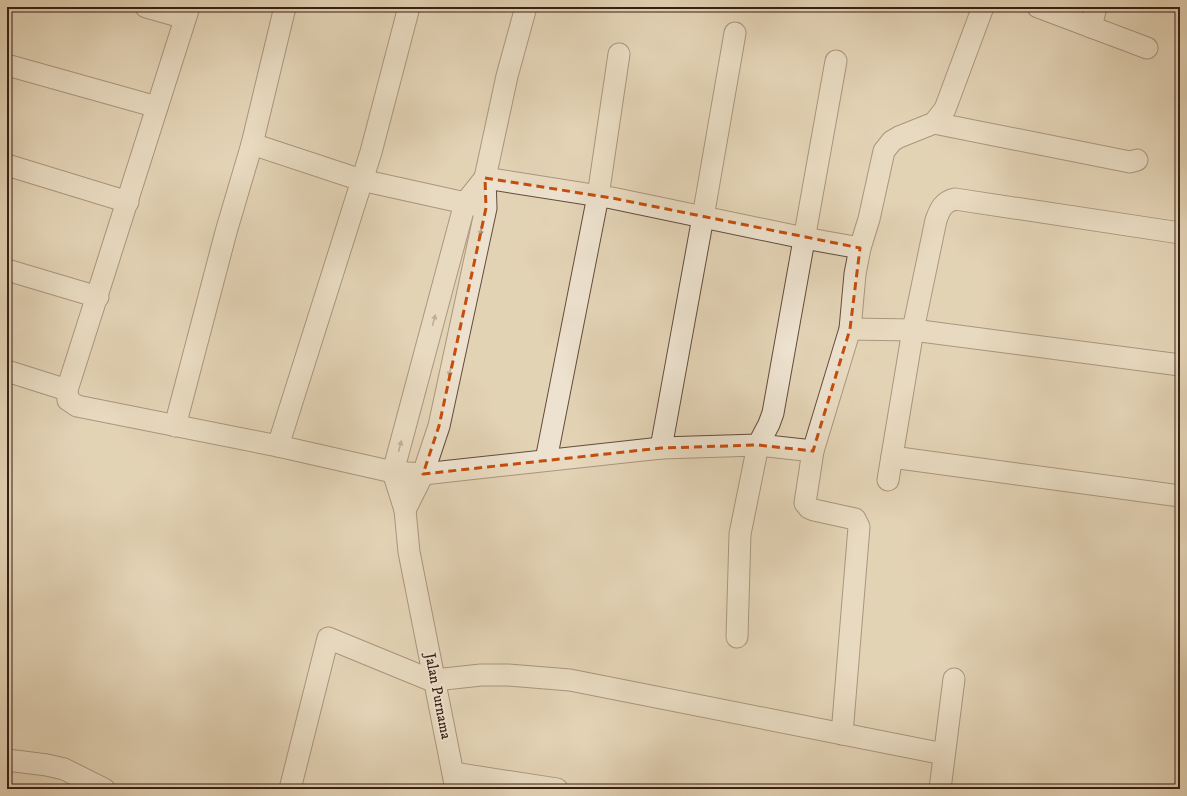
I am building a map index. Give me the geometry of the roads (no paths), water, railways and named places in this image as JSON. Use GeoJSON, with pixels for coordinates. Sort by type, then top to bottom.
{"type":"FeatureCollection","features":[{"type":"Feature","properties":{"kind":"street"},"geometry":{"type":"LineString","coordinates":[[146,7],[187,13],[98,297],[67,390],[68,400],[76,406],[278,446],[393,472],[423,474],[660,448],[758,445],[813,451]]}},
{"type":"Feature","properties":{"kind":"street"},"geometry":{"type":"LineString","coordinates":[[175,426],[226,232],[252,144],[285,7]]}},
{"type":"Feature","properties":{"kind":"street"},"geometry":{"type":"LineString","coordinates":[[278,446],[362,180],[409,7]]}},
{"type":"Feature","properties":{"kind":"street"},"geometry":{"type":"LineString","coordinates":[[405,510],[423,474],[439,426],[486,208],[485,178],[507,76],[526,7]]}},
{"type":"Feature","properties":{"kind":"street"},"geometry":{"type":"LineString","coordinates":[[842,734],[859,527],[855,519],[814,510],[805,504],[813,451],[850,329],[855,274],[884,151],[892,141],[899,137],[934,123],[946,109],[983,7]]}},
{"type":"Feature","properties":{"kind":"street"},"geometry":{"type":"LineString","coordinates":[[1038,7],[1094,17],[1147,48]]}},
{"type":"Feature","properties":{"kind":"street"},"geometry":{"type":"LineString","coordinates":[[660,448],[703,217],[734,33]]}},
{"type":"Feature","properties":{"kind":"street"},"geometry":{"type":"LineString","coordinates":[[546,460],[598,196],[619,54]]}},
{"type":"Feature","properties":{"kind":"street"},"geometry":{"type":"LineString","coordinates":[[737,637],[740,534],[758,445],[773,413],[836,61]]}},
{"type":"Feature","properties":{"kind":"street"},"geometry":{"type":"LineString","coordinates":[[7,66],[157,107]]}},
{"type":"Feature","properties":{"kind":"street"},"geometry":{"type":"LineString","coordinates":[[934,123],[1130,162],[1137,160]]}},
{"type":"Feature","properties":{"kind":"street"},"geometry":{"type":"LineString","coordinates":[[252,144],[362,180],[486,208]]}},
{"type":"Feature","properties":{"kind":"street"},"geometry":{"type":"LineString","coordinates":[[7,166],[128,202]]}},
{"type":"Feature","properties":{"kind":"street"},"geometry":{"type":"LineString","coordinates":[[485,178],[598,196],[860,248]]}},
{"type":"Feature","properties":{"kind":"street"},"geometry":{"type":"LineString","coordinates":[[393,472],[465,203],[485,178]]}},
{"type":"Feature","properties":{"kind":"street"},"geometry":{"type":"LineString","coordinates":[[888,480],[913,330],[936,220],[941,207],[949,200],[955,199],[1180,233]]}},
{"type":"Feature","properties":{"kind":"street"},"geometry":{"type":"LineString","coordinates":[[7,270],[98,297]]}},
{"type":"Feature","properties":{"kind":"street"},"geometry":{"type":"LineString","coordinates":[[850,329],[913,330],[1180,366]]}},
{"type":"Feature","properties":{"kind":"street"},"geometry":{"type":"LineString","coordinates":[[7,371],[67,390]]}},
{"type":"Feature","properties":{"kind":"street"},"geometry":{"type":"LineString","coordinates":[[892,456],[1180,496]]}},
{"type":"Feature","properties":{"kind":"street","name":"Jalan Purnama"},"geometry":{"type":"LineString","coordinates":[[393,472],[405,510],[409,552],[454,781]]}},
{"type":"Feature","properties":{"kind":"street"},"geometry":{"type":"LineString","coordinates":[[290,789],[328,638],[420,676],[435,680],[481,675],[508,675],[570,680],[944,754]]}},
{"type":"Feature","properties":{"kind":"street"},"geometry":{"type":"LineString","coordinates":[[940,789],[954,679]]}},
{"type":"Feature","properties":{"kind":"street"},"geometry":{"type":"LineString","coordinates":[[7,760],[64,769],[104,789]]}},
{"type":"Feature","properties":{"kind":"street"},"geometry":{"type":"LineString","coordinates":[[454,781],[557,789]]}}]}
